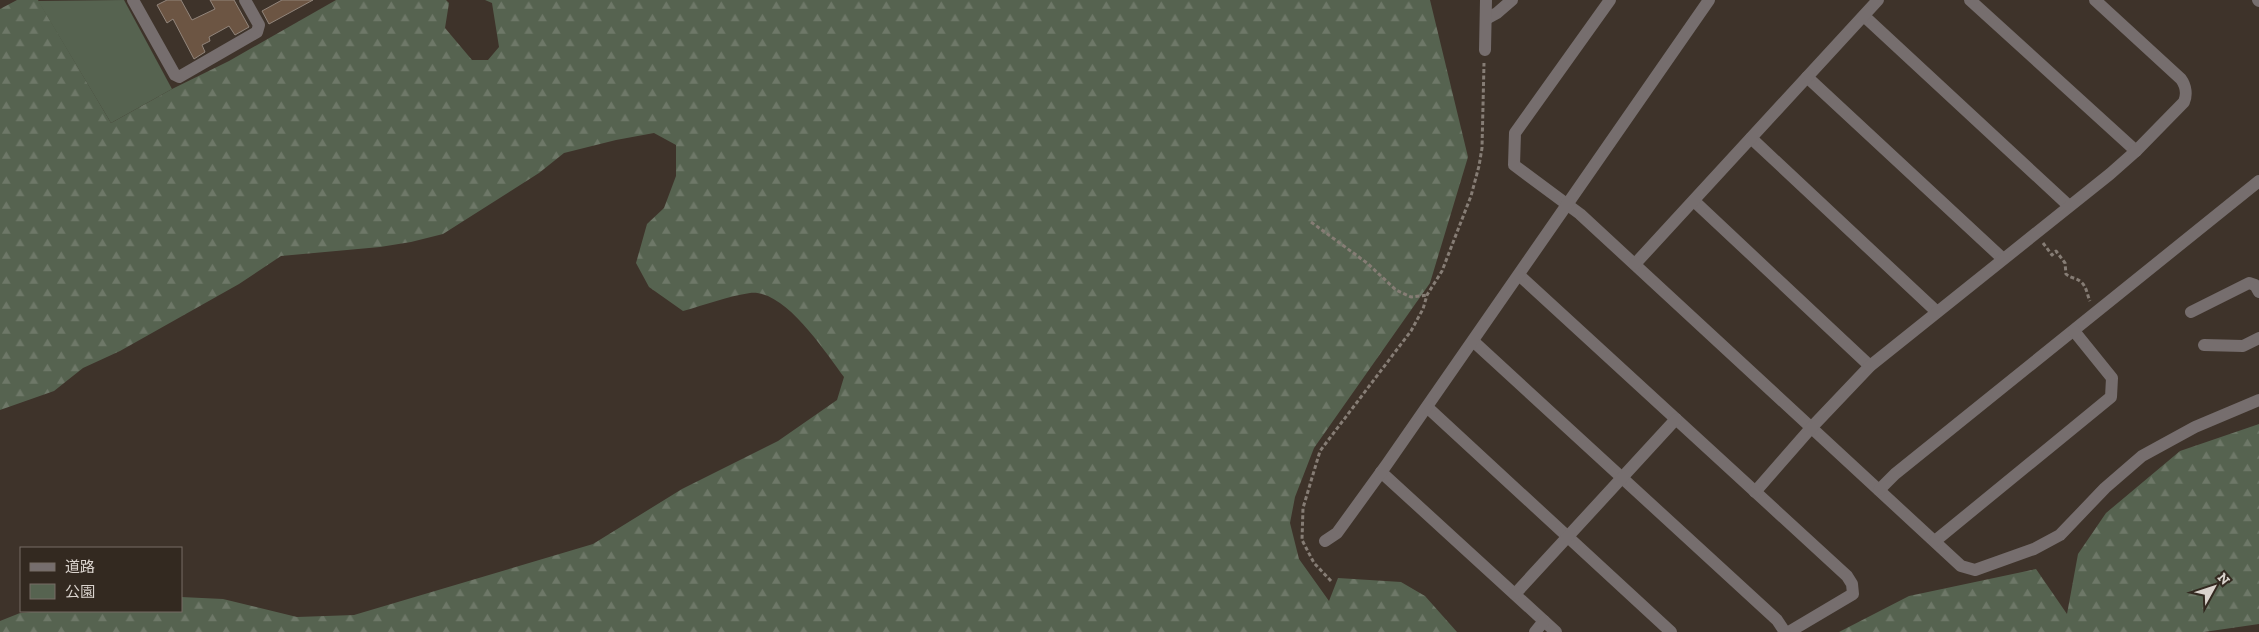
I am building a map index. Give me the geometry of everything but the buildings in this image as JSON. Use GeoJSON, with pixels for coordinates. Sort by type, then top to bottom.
{"type":"FeatureCollection","features":[{"type":"Feature","properties":{"kind":"street"},"geometry":{"type":"LineString","coordinates":[[133,0],[175,76],[179,76],[257,32],[259,25],[245,0]]}},
{"type":"Feature","properties":{"kind":"street"},"geometry":{"type":"LineString","coordinates":[[1485,50],[1486,0]]}},
{"type":"Feature","properties":{"kind":"street"},"geometry":{"type":"LineString","coordinates":[[1486,18],[1497,14],[1512,0]]}},
{"type":"Feature","properties":{"kind":"street"},"geometry":{"type":"LineString","coordinates":[[1610,0],[1527,118],[1520,125],[1513,138],[1514,165],[1568,204],[1961,566],[1975,570],[2034,549],[2060,535],[2105,488],[2142,456],[2195,427],[2259,400]]}},
{"type":"Feature","properties":{"kind":"street"},"geometry":{"type":"LineString","coordinates":[[1325,541],[1336,533],[1381,472],[1710,0]]}},
{"type":"Feature","properties":{"kind":"street"},"geometry":{"type":"LineString","coordinates":[[1634,264],[1878,0]]}},
{"type":"Feature","properties":{"kind":"street"},"geometry":{"type":"LineString","coordinates":[[1970,0],[2136,151]]}},
{"type":"Feature","properties":{"kind":"street"},"geometry":{"type":"LineString","coordinates":[[1755,492],[1811,428],[1870,366],[2136,151],[2184,102],[2186,97],[2184,84],[2095,0]]}},
{"type":"Feature","properties":{"kind":"street"},"geometry":{"type":"LineString","coordinates":[[1864,16],[2068,206]]}},
{"type":"Feature","properties":{"kind":"street"},"geometry":{"type":"LineString","coordinates":[[1807,77],[2002,258]]}},
{"type":"Feature","properties":{"kind":"street"},"geometry":{"type":"LineString","coordinates":[[1751,138],[1937,312]]}},
{"type":"Feature","properties":{"kind":"street"},"geometry":{"type":"LineString","coordinates":[[1880,490],[1895,474],[2259,181]]}},
{"type":"Feature","properties":{"kind":"street"},"geometry":{"type":"LineString","coordinates":[[1694,201],[1870,366]]}},
{"type":"Feature","properties":{"kind":"street"},"geometry":{"type":"LineString","coordinates":[[1519,275],[1847,576],[1852,584],[1853,594],[1789,632]]}},
{"type":"Feature","properties":{"kind":"street"},"geometry":{"type":"LineString","coordinates":[[2191,312],[2249,283],[2255,285],[2259,292]]}},
{"type":"Feature","properties":{"kind":"street"},"geometry":{"type":"LineString","coordinates":[[1934,541],[2110,397],[2112,378],[2074,331]]}},
{"type":"Feature","properties":{"kind":"street"},"geometry":{"type":"LineString","coordinates":[[2204,345],[2243,346],[2259,338]]}},
{"type":"Feature","properties":{"kind":"street"},"geometry":{"type":"LineString","coordinates":[[1473,341],[1776,620],[1785,632]]}},
{"type":"Feature","properties":{"kind":"street"},"geometry":{"type":"LineString","coordinates":[[1427,407],[1671,632]]}},
{"type":"Feature","properties":{"kind":"street"},"geometry":{"type":"LineString","coordinates":[[1515,594],[1676,418]]}},
{"type":"Feature","properties":{"kind":"street"},"geometry":{"type":"LineString","coordinates":[[1381,472],[1556,632]]}},
{"type":"Feature","properties":{"kind":"street"},"geometry":{"type":"LineString","coordinates":[[1535,632],[1544,621]]}},
{"type":"Feature","properties":{"kind":"path"},"geometry":{"type":"LineString","coordinates":[[1330,580],[1314,563],[1302,540],[1303,508],[1320,451],[1410,331],[1423,309],[1427,295],[1442,271],[1471,196],[1479,166],[1482,148],[1485,50]]}},
{"type":"Feature","properties":{"kind":"path"},"geometry":{"type":"LineString","coordinates":[[1311,222],[1367,263],[1396,290],[1411,297],[1427,295]]}},
{"type":"Feature","properties":{"kind":"path"},"geometry":{"type":"LineString","coordinates":[[2040,240],[2052,255],[2056,251],[2066,263],[2066,274],[2080,281],[2092,304]]}},
{"type":"Feature","properties":{"kind":"green space"},"geometry":{"type":"Polygon","coordinates":[[[17,0],[38,0],[111,123],[172,89],[229,61],[336,0],[446,0],[449,3],[445,28],[472,60],[488,60],[499,47],[492,3],[485,0],[1430,0],[1468,157],[1430,283],[1314,448],[1295,497],[1290,523],[1299,559],[1329,601],[1338,578],[1401,582],[1425,596],[1457,632],[0,632],[0,621],[20,613],[182,612],[182,597],[223,599],[297,617],[354,615],[593,544],[682,489],[778,441],[837,400],[844,377],[803,324],[777,301],[763,294],[742,294],[683,311],[649,287],[636,263],[647,224],[664,208],[676,176],[676,145],[654,133],[564,153],[539,173],[443,234],[380,247],[281,256],[239,284],[120,351],[83,368],[54,391],[0,410],[0,9],[17,0]]]}},
{"type":"Feature","properties":{"kind":"green space"},"geometry":{"type":"Polygon","coordinates":[[[124,0],[172,89],[111,123],[38,1],[124,0]]]}},
{"type":"Feature","properties":{"kind":"green space"},"geometry":{"type":"Polygon","coordinates":[[[2259,424],[2259,624],[2204,632],[1839,632],[1909,596],[2036,569],[2067,614],[2078,554],[2106,513],[2180,451],[2259,424]]]}}]}
